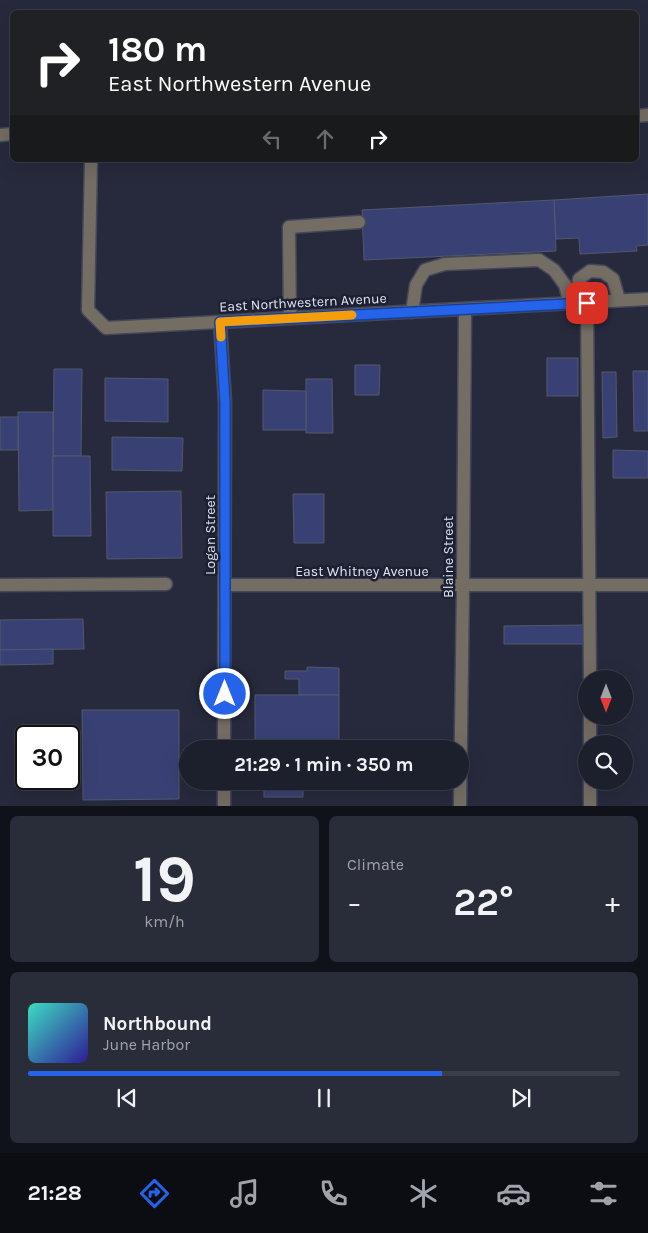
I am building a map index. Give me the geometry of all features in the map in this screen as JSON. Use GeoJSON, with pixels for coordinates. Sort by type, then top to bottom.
{"type":"FeatureCollection","features":[{"type":"Feature","properties":{"kind":"street","name":"East Northwestern Avenue"},"geometry":{"type":"LineString","coordinates":[[91,162],[88,310],[106,328],[648,299]]}},
{"type":"Feature","properties":{"kind":"street"},"geometry":{"type":"LineString","coordinates":[[290,318],[289,227],[359,222]]}},
{"type":"Feature","properties":{"kind":"street"},"geometry":{"type":"LineString","coordinates":[[412,312],[416,285],[425,270],[445,264],[539,260],[554,270],[578,303]]}},
{"type":"Feature","properties":{"kind":"street"},"geometry":{"type":"LineString","coordinates":[[590,670],[590,585],[578,303],[579,279],[590,271],[603,272],[613,279],[619,300]]}},
{"type":"Feature","properties":{"kind":"street","name":"Blaine Street"},"geometry":{"type":"LineString","coordinates":[[460,806],[465,310]]}},
{"type":"Feature","properties":{"kind":"street","name":"Logan Street"},"geometry":{"type":"LineString","coordinates":[[220,322],[225,403],[224,740]]}},
{"type":"Feature","properties":{"kind":"street"},"geometry":{"type":"LineString","coordinates":[[0,586],[166,584]]}},
{"type":"Feature","properties":{"kind":"street","name":"East Whitney Avenue"},"geometry":{"type":"LineString","coordinates":[[225,585],[648,585]]}},
{"type":"Feature","properties":{"kind":"street"},"geometry":{"type":"LineString","coordinates":[[224,790],[224,806]]}},
{"type":"Feature","properties":{"kind":"street"},"geometry":{"type":"LineString","coordinates":[[590,790],[590,806]]}},
{"type":"Feature","properties":{"kind":"building"},"geometry":{"type":"Polygon","coordinates":[[[648,194],[648,245],[636,246],[637,251],[580,254],[579,238],[556,239],[554,200],[648,194]]]}},
{"type":"Feature","properties":{"kind":"building"},"geometry":{"type":"Polygon","coordinates":[[[554,200],[556,251],[364,260],[362,210],[554,200]]]}},
{"type":"Feature","properties":{"kind":"building"},"geometry":{"type":"Polygon","coordinates":[[[547,358],[578,358],[578,396],[547,396],[547,358]]]}},
{"type":"Feature","properties":{"kind":"building"},"geometry":{"type":"Polygon","coordinates":[[[355,365],[380,365],[379,395],[355,395],[355,365]]]}},
{"type":"Feature","properties":{"kind":"building"},"geometry":{"type":"Polygon","coordinates":[[[54,369],[82,369],[81,456],[53,456],[54,369]]]}},
{"type":"Feature","properties":{"kind":"building"},"geometry":{"type":"Polygon","coordinates":[[[633,371],[648,371],[648,431],[634,431],[633,371]]]}},
{"type":"Feature","properties":{"kind":"building"},"geometry":{"type":"Polygon","coordinates":[[[602,372],[616,372],[617,437],[603,438],[602,372]]]}},
{"type":"Feature","properties":{"kind":"building"},"geometry":{"type":"Polygon","coordinates":[[[105,378],[168,379],[168,422],[105,421],[105,378]]]}},
{"type":"Feature","properties":{"kind":"building"},"geometry":{"type":"Polygon","coordinates":[[[306,379],[332,379],[333,433],[306,433],[306,379]]]}},
{"type":"Feature","properties":{"kind":"building"},"geometry":{"type":"Polygon","coordinates":[[[263,390],[306,391],[306,430],[263,430],[263,390]]]}},
{"type":"Feature","properties":{"kind":"building"},"geometry":{"type":"Polygon","coordinates":[[[18,412],[53,412],[53,510],[19,511],[18,412]]]}},
{"type":"Feature","properties":{"kind":"building"},"geometry":{"type":"Polygon","coordinates":[[[0,417],[18,417],[18,450],[0,450],[0,417]]]}},
{"type":"Feature","properties":{"kind":"building"},"geometry":{"type":"Polygon","coordinates":[[[112,437],[183,438],[182,471],[112,470],[112,437]]]}},
{"type":"Feature","properties":{"kind":"building"},"geometry":{"type":"Polygon","coordinates":[[[613,450],[648,451],[648,478],[613,478],[613,450]]]}},
{"type":"Feature","properties":{"kind":"building"},"geometry":{"type":"Polygon","coordinates":[[[53,456],[90,456],[91,536],[53,536],[53,456]]]}},
{"type":"Feature","properties":{"kind":"building"},"geometry":{"type":"Polygon","coordinates":[[[181,491],[182,558],[107,559],[106,492],[181,491]]]}},
{"type":"Feature","properties":{"kind":"building"},"geometry":{"type":"Polygon","coordinates":[[[293,494],[324,494],[324,543],[294,543],[293,494]]]}},
{"type":"Feature","properties":{"kind":"building"},"geometry":{"type":"Polygon","coordinates":[[[83,619],[84,649],[0,650],[0,620],[83,619]]]}},
{"type":"Feature","properties":{"kind":"building"},"geometry":{"type":"Polygon","coordinates":[[[584,625],[584,644],[504,644],[504,626],[584,625]]]}},
{"type":"Feature","properties":{"kind":"building"},"geometry":{"type":"Polygon","coordinates":[[[53,649],[53,664],[0,665],[0,650],[53,649]]]}},
{"type":"Feature","properties":{"kind":"building"},"geometry":{"type":"Polygon","coordinates":[[[307,667],[339,668],[339,695],[299,695],[299,679],[285,679],[285,671],[307,671],[307,667]]]}},
{"type":"Feature","properties":{"kind":"building"},"geometry":{"type":"Polygon","coordinates":[[[255,695],[339,695],[339,740],[255,740],[255,695]]]}},
{"type":"Feature","properties":{"kind":"building"},"geometry":{"type":"Polygon","coordinates":[[[82,710],[179,710],[179,799],[83,800],[82,710]]]}},
{"type":"Feature","properties":{"kind":"building"},"geometry":{"type":"Polygon","coordinates":[[[264,790],[303,790],[303,797],[264,797],[264,790]]]}},
{"type":"Feature","properties":{"kind":"slow traffic"},"geometry":{"type":"LineString","coordinates":[[221,337],[220,322],[352,315]]}},
{"type":"Feature","properties":{"kind":"route"},"geometry":{"type":"LineString","coordinates":[[225,694],[225,403],[220,322],[587,303]]}}]}
